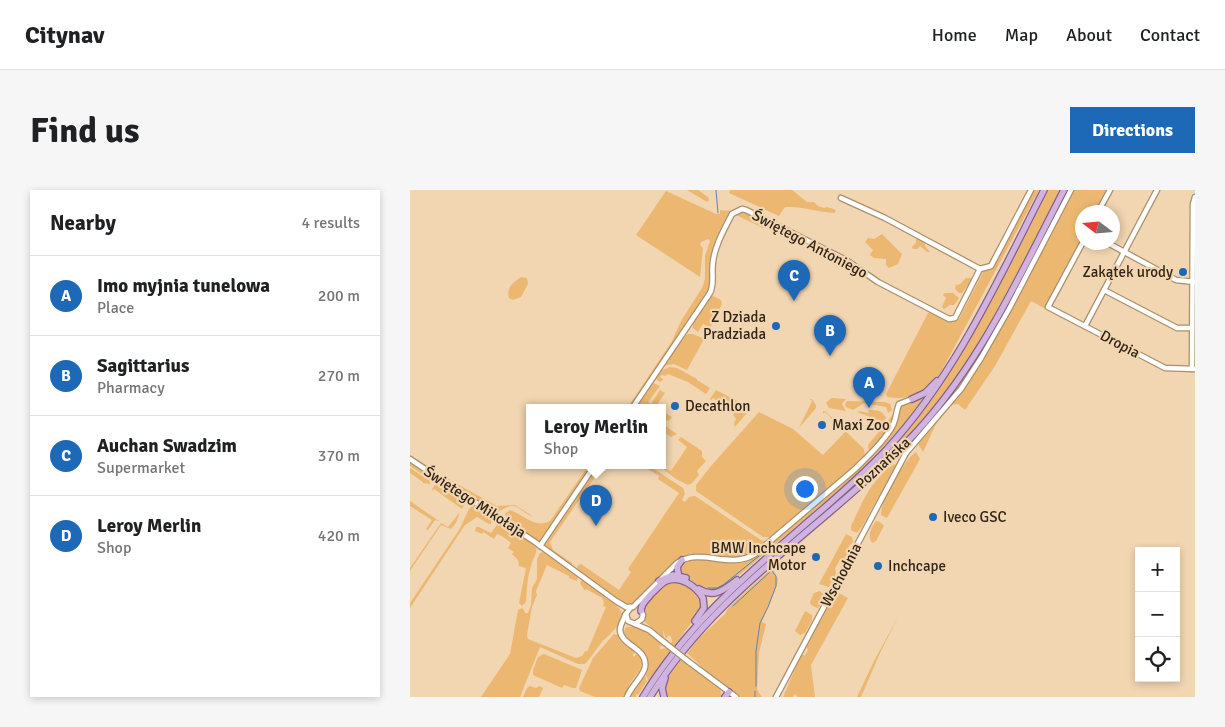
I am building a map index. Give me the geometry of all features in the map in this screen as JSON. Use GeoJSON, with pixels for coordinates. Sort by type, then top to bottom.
{"type":"FeatureCollection","features":[{"type":"Feature","properties":{"kind":"main road","name":"Poznańska"},"geometry":{"type":"LineString","coordinates":[[643,697],[678,647],[720,601],[856,480],[910,422],[945,373],[991,292],[1044,190]]}},
{"type":"Feature","properties":{"kind":"main road","name":"Poznańska"},"geometry":{"type":"LineString","coordinates":[[650,697],[670,667],[720,608],[892,456],[936,409],[960,378],[984,340],[1064,190]]}},
{"type":"Feature","properties":{"kind":"main road"},"geometry":{"type":"LineString","coordinates":[[912,399],[926,392],[945,373]]}},
{"type":"Feature","properties":{"kind":"main road"},"geometry":{"type":"LineString","coordinates":[[680,578],[677,567],[682,560]]}},
{"type":"Feature","properties":{"kind":"main road"},"geometry":{"type":"LineString","coordinates":[[641,611],[643,603],[662,584],[672,579],[687,578],[704,592],[715,594],[758,566]]}},
{"type":"Feature","properties":{"kind":"main road"},"geometry":{"type":"LineString","coordinates":[[659,581],[670,576],[680,578],[690,584],[700,594],[705,605],[701,615],[686,632],[678,647]]}},
{"type":"Feature","properties":{"kind":"main road"},"geometry":{"type":"LineString","coordinates":[[664,697],[662,688],[670,667]]}},
{"type":"Feature","properties":{"kind":"street"},"geometry":{"type":"LineString","coordinates":[[841,198],[885,218],[980,269],[991,266],[1031,190]]}},
{"type":"Feature","properties":{"kind":"street","name":"Wschodnia"},"geometry":{"type":"LineString","coordinates":[[776,697],[906,454],[961,389],[981,358],[1009,309],[1071,190]]}},
{"type":"Feature","properties":{"kind":"street"},"geometry":{"type":"LineString","coordinates":[[1102,205],[1110,190]]}},
{"type":"Feature","properties":{"kind":"street"},"geometry":{"type":"LineString","coordinates":[[1085,326],[1157,190]]}},
{"type":"Feature","properties":{"kind":"street"},"geometry":{"type":"LineString","coordinates":[[1194,369],[1192,328],[1194,211],[1192,204],[1195,197]]}},
{"type":"Feature","properties":{"kind":"street","name":"Świętego Antoniego"},"geometry":{"type":"LineString","coordinates":[[635,404],[710,293],[713,287],[712,264],[715,250],[732,214],[736,211],[746,210],[788,230],[846,260],[878,282],[949,319],[955,318],[980,269]]}},
{"type":"Feature","properties":{"kind":"street","name":"Dropia"},"geometry":{"type":"LineString","coordinates":[[1078,250],[1048,307],[1165,368],[1194,369]]}},
{"type":"Feature","properties":{"kind":"street"},"geometry":{"type":"LineString","coordinates":[[1120,250],[1176,280],[1194,282]]}},
{"type":"Feature","properties":{"kind":"street"},"geometry":{"type":"LineString","coordinates":[[1104,290],[1177,328],[1192,328]]}},
{"type":"Feature","properties":{"kind":"street"},"geometry":{"type":"LineString","coordinates":[[627,697],[635,682],[643,673],[645,663],[642,654],[624,639],[621,632],[620,626],[632,607],[682,560],[693,556],[738,561],[745,560],[755,554],[862,462],[891,430],[900,404],[912,399]]}},
{"type":"Feature","properties":{"kind":"street","name":"Świętego Mikołaja"},"geometry":{"type":"LineString","coordinates":[[410,459],[540,546]]}},
{"type":"Feature","properties":{"kind":"street"},"geometry":{"type":"LineString","coordinates":[[591,469],[540,546],[616,601],[626,607],[636,607],[641,611],[642,621],[649,630],[728,695],[736,697]]}},
{"type":"Feature","properties":{"kind":"street"},"geometry":{"type":"LineString","coordinates":[[616,601],[632,623],[649,630]]}},
{"type":"Feature","properties":{"kind":"street"},"geometry":{"type":"LineString","coordinates":[[621,632],[626,624],[639,622],[642,618]]}},
{"type":"Feature","properties":{"kind":"shaded area"},"geometry":{"type":"Polygon","coordinates":[[[687,190],[698,190],[708,197],[709,200],[707,202],[687,190]]]}},
{"type":"Feature","properties":{"kind":"shaded area"},"geometry":{"type":"Polygon","coordinates":[[[730,190],[792,190],[807,202],[814,202],[818,206],[836,211],[834,213],[798,207],[785,207],[779,216],[729,193],[730,190]]]}},
{"type":"Feature","properties":{"kind":"shaded area"},"geometry":{"type":"Polygon","coordinates":[[[1033,190],[1039,190],[941,372],[930,385],[918,393],[904,398],[887,397],[886,394],[928,313],[959,319],[984,270],[990,270],[1033,190]]]}},
{"type":"Feature","properties":{"kind":"shaded area"},"geometry":{"type":"Polygon","coordinates":[[[1046,190],[1062,190],[1011,288],[984,335],[955,382],[940,402],[887,459],[718,608],[648,697],[645,697],[678,649],[726,598],[838,499],[932,396],[1046,190]]]}},
{"type":"Feature","properties":{"kind":"shaded area"},"geometry":{"type":"Polygon","coordinates":[[[1073,190],[1109,190],[1101,205],[1075,205],[1076,250],[1046,309],[1031,301],[995,366],[965,410],[958,404],[952,405],[936,424],[923,452],[918,444],[955,399],[987,352],[1073,190]]]}},
{"type":"Feature","properties":{"kind":"shaded area"},"geometry":{"type":"Polygon","coordinates":[[[666,191],[716,214],[720,214],[720,210],[731,211],[721,230],[714,250],[709,291],[633,404],[630,404],[672,341],[681,321],[702,288],[705,279],[705,256],[710,241],[708,239],[701,242],[700,245],[703,248],[700,277],[636,235],[666,191]]]}},
{"type":"Feature","properties":{"kind":"shaded area"},"geometry":{"type":"Polygon","coordinates":[[[740,212],[749,214],[750,218],[767,228],[763,228],[736,215],[740,212]]]}},
{"type":"Feature","properties":{"kind":"shaded area"},"geometry":{"type":"Polygon","coordinates":[[[882,234],[902,254],[898,264],[889,268],[886,265],[886,259],[874,258],[870,255],[873,250],[865,242],[868,238],[874,239],[882,234]]]}},
{"type":"Feature","properties":{"kind":"shaded area"},"geometry":{"type":"Polygon","coordinates":[[[916,237],[925,242],[925,246],[930,252],[927,252],[920,246],[917,249],[913,249],[916,237]]]}},
{"type":"Feature","properties":{"kind":"shaded area"},"geometry":{"type":"Polygon","coordinates":[[[521,277],[527,278],[528,284],[521,297],[513,300],[509,298],[509,288],[521,277]]]}},
{"type":"Feature","properties":{"kind":"shaded area"},"geometry":{"type":"Polygon","coordinates":[[[966,278],[971,278],[971,281],[962,293],[959,293],[955,289],[956,285],[966,278]]]}},
{"type":"Feature","properties":{"kind":"shaded area"},"geometry":{"type":"Polygon","coordinates":[[[945,293],[953,293],[959,298],[954,305],[944,309],[942,307],[946,298],[943,295],[945,293]]]}},
{"type":"Feature","properties":{"kind":"shaded area"},"geometry":{"type":"Polygon","coordinates":[[[713,296],[721,300],[722,304],[710,328],[703,324],[698,332],[693,328],[693,322],[710,297],[713,296]]]}},
{"type":"Feature","properties":{"kind":"shaded area"},"geometry":{"type":"Polygon","coordinates":[[[688,334],[704,339],[687,370],[674,364],[663,366],[683,337],[688,334]]]}},
{"type":"Feature","properties":{"kind":"shaded area"},"geometry":{"type":"Polygon","coordinates":[[[670,367],[677,368],[710,388],[706,394],[688,382],[668,374],[660,377],[663,379],[661,382],[657,380],[656,377],[662,370],[670,367]]]}},
{"type":"Feature","properties":{"kind":"shaded area"},"geometry":{"type":"Polygon","coordinates":[[[653,383],[660,386],[648,402],[651,404],[638,404],[653,383]]]}},
{"type":"Feature","properties":{"kind":"shaded area"},"geometry":{"type":"Polygon","coordinates":[[[863,387],[880,396],[863,395],[861,392],[863,387]]]}},
{"type":"Feature","properties":{"kind":"shaded area"},"geometry":{"type":"Polygon","coordinates":[[[660,390],[665,393],[657,404],[651,404],[660,390]]]}},
{"type":"Feature","properties":{"kind":"shaded area"},"geometry":{"type":"Polygon","coordinates":[[[716,390],[751,408],[735,427],[736,419],[733,415],[734,413],[713,398],[710,399],[716,390]]]}},
{"type":"Feature","properties":{"kind":"shaded area"},"geometry":{"type":"Polygon","coordinates":[[[926,396],[901,428],[853,478],[722,590],[716,592],[704,589],[679,573],[679,566],[695,559],[740,563],[755,556],[886,438],[896,423],[898,410],[901,405],[926,396]]]}},
{"type":"Feature","properties":{"kind":"shaded area"},"geometry":{"type":"Polygon","coordinates":[[[831,398],[846,399],[842,404],[846,411],[829,408],[826,403],[831,398]]]}},
{"type":"Feature","properties":{"kind":"shaded area"},"geometry":{"type":"Polygon","coordinates":[[[810,399],[812,399],[816,405],[816,408],[799,428],[812,401],[810,399]]]}},
{"type":"Feature","properties":{"kind":"shaded area"},"geometry":{"type":"Polygon","coordinates":[[[847,401],[885,402],[890,404],[892,410],[888,413],[886,407],[864,403],[853,410],[846,407],[847,401]]]}},
{"type":"Feature","properties":{"kind":"shaded area"},"geometry":{"type":"Polygon","coordinates":[[[869,410],[879,411],[885,415],[886,418],[879,427],[880,423],[878,421],[874,424],[876,419],[873,421],[868,416],[857,412],[868,413],[869,410]]]}},
{"type":"Feature","properties":{"kind":"shaded area"},"geometry":{"type":"Polygon","coordinates":[[[823,411],[825,411],[864,449],[865,456],[771,537],[763,537],[696,491],[696,485],[711,466],[759,412],[793,429],[823,455],[845,432],[825,412],[823,414],[823,411]]]}},
{"type":"Feature","properties":{"kind":"shaded area"},"geometry":{"type":"Polygon","coordinates":[[[895,412],[888,430],[869,451],[868,445],[895,412]]]}},
{"type":"Feature","properties":{"kind":"shaded area"},"geometry":{"type":"Polygon","coordinates":[[[666,413],[672,417],[669,421],[666,422],[666,413]]]}},
{"type":"Feature","properties":{"kind":"shaded area"},"geometry":{"type":"Polygon","coordinates":[[[666,426],[677,434],[671,437],[666,434],[666,426]]]}},
{"type":"Feature","properties":{"kind":"shaded area"},"geometry":{"type":"Polygon","coordinates":[[[681,437],[702,451],[702,457],[706,461],[697,471],[699,475],[688,485],[663,469],[671,471],[687,447],[678,440],[681,437]]]}},
{"type":"Feature","properties":{"kind":"shaded area"},"geometry":{"type":"Polygon","coordinates":[[[916,452],[920,459],[887,518],[881,515],[884,500],[905,463],[916,452]]]}},
{"type":"Feature","properties":{"kind":"shaded area"},"geometry":{"type":"Polygon","coordinates":[[[410,455],[439,474],[497,506],[515,505],[534,517],[514,506],[498,512],[493,511],[410,457],[410,455]]]}},
{"type":"Feature","properties":{"kind":"shaded area"},"geometry":{"type":"Polygon","coordinates":[[[410,461],[432,476],[432,481],[410,466],[410,461]]]}},
{"type":"Feature","properties":{"kind":"shaded area"},"geometry":{"type":"Polygon","coordinates":[[[894,464],[896,465],[863,525],[857,533],[851,530],[859,508],[873,484],[894,464]]]}},
{"type":"Feature","properties":{"kind":"shaded area"},"geometry":{"type":"Polygon","coordinates":[[[410,468],[430,481],[430,484],[423,483],[410,473],[410,468]]]}},
{"type":"Feature","properties":{"kind":"shaded area"},"geometry":{"type":"Polygon","coordinates":[[[586,469],[589,469],[541,541],[538,541],[507,520],[505,514],[510,510],[534,522],[544,523],[550,521],[586,469]]]}},
{"type":"Feature","properties":{"kind":"shaded area"},"geometry":{"type":"Polygon","coordinates":[[[594,469],[598,469],[594,475],[595,477],[550,542],[553,550],[572,563],[572,566],[544,546],[594,469]]]}},
{"type":"Feature","properties":{"kind":"shaded area"},"geometry":{"type":"Polygon","coordinates":[[[648,469],[654,469],[683,488],[685,494],[682,500],[685,502],[689,497],[695,496],[766,542],[750,555],[739,559],[691,554],[680,558],[637,603],[633,605],[623,604],[578,571],[577,566],[581,564],[619,590],[631,572],[628,569],[679,493],[658,479],[659,476],[648,469]]]}},
{"type":"Feature","properties":{"kind":"shaded area"},"geometry":{"type":"Polygon","coordinates":[[[437,482],[440,482],[464,498],[465,503],[462,509],[434,489],[433,491],[432,489],[437,482]]]}},
{"type":"Feature","properties":{"kind":"shaded area"},"geometry":{"type":"Polygon","coordinates":[[[410,501],[439,521],[435,520],[428,530],[426,529],[432,520],[410,506],[410,501]]]}},
{"type":"Feature","properties":{"kind":"shaded area"},"geometry":{"type":"Polygon","coordinates":[[[473,505],[478,506],[491,515],[491,524],[477,517],[465,525],[410,608],[410,603],[459,530],[469,509],[473,505]]]}},
{"type":"Feature","properties":{"kind":"shaded area"},"geometry":{"type":"Polygon","coordinates":[[[460,512],[456,523],[451,529],[441,525],[410,571],[410,568],[441,523],[448,527],[460,512]]]}},
{"type":"Feature","properties":{"kind":"shaded area"},"geometry":{"type":"Polygon","coordinates":[[[876,521],[884,526],[876,541],[872,543],[870,532],[876,521]]]}},
{"type":"Feature","properties":{"kind":"shaded area"},"geometry":{"type":"Polygon","coordinates":[[[501,523],[535,544],[536,547],[527,584],[526,602],[522,606],[519,603],[526,568],[519,566],[518,560],[512,554],[514,552],[508,548],[511,543],[497,534],[494,539],[483,532],[482,534],[475,531],[476,527],[479,527],[491,533],[501,523]]]}},
{"type":"Feature","properties":{"kind":"shaded area"},"geometry":{"type":"Polygon","coordinates":[[[846,534],[852,537],[853,542],[848,547],[849,550],[844,560],[840,560],[835,568],[836,573],[829,587],[819,584],[846,534]]]}},
{"type":"Feature","properties":{"kind":"shaded area"},"geometry":{"type":"Polygon","coordinates":[[[543,552],[578,576],[577,581],[547,565],[536,591],[537,595],[532,607],[527,635],[528,639],[576,658],[582,656],[585,651],[587,652],[606,607],[603,606],[602,598],[586,589],[585,591],[580,583],[582,580],[585,580],[612,601],[620,611],[622,618],[585,664],[578,664],[540,647],[520,697],[481,697],[510,654],[518,610],[522,608],[525,613],[528,613],[531,605],[532,588],[537,579],[537,559],[540,553],[543,552]]]}},
{"type":"Feature","properties":{"kind":"shaded area"},"geometry":{"type":"Polygon","coordinates":[[[772,568],[778,579],[762,622],[766,624],[759,653],[757,689],[762,697],[740,697],[708,673],[687,653],[698,639],[725,614],[728,608],[772,568]]]}},
{"type":"Feature","properties":{"kind":"shaded area"},"geometry":{"type":"Polygon","coordinates":[[[671,581],[683,583],[700,595],[702,608],[647,683],[648,680],[645,674],[647,659],[626,638],[624,632],[626,627],[641,628],[663,644],[659,648],[667,648],[672,642],[671,637],[669,635],[666,639],[663,630],[664,638],[645,622],[643,607],[663,585],[671,581]]]}},
{"type":"Feature","properties":{"kind":"shaded area"},"geometry":{"type":"Polygon","coordinates":[[[820,591],[825,596],[817,608],[811,605],[810,602],[814,593],[820,591]]]}},
{"type":"Feature","properties":{"kind":"shaded area"},"geometry":{"type":"Polygon","coordinates":[[[839,593],[848,598],[811,665],[815,697],[798,697],[795,694],[793,697],[783,697],[801,655],[805,655],[808,650],[806,646],[833,595],[839,593]]]}},
{"type":"Feature","properties":{"kind":"shaded area"},"geometry":{"type":"Polygon","coordinates":[[[805,611],[812,615],[812,620],[805,633],[800,635],[795,631],[805,611]]]}},
{"type":"Feature","properties":{"kind":"shaded area"},"geometry":{"type":"Polygon","coordinates":[[[898,617],[861,697],[857,697],[874,661],[898,617]]]}},
{"type":"Feature","properties":{"kind":"shaded area"},"geometry":{"type":"Polygon","coordinates":[[[614,634],[618,635],[635,652],[634,657],[637,654],[640,658],[639,672],[631,682],[624,697],[595,697],[580,691],[579,688],[593,658],[614,634]]]}},
{"type":"Feature","properties":{"kind":"shaded area"},"geometry":{"type":"Polygon","coordinates":[[[544,654],[582,670],[576,688],[564,685],[562,688],[533,675],[538,657],[544,654]]]}},
{"type":"Feature","properties":{"kind":"shaded area"},"geometry":{"type":"Polygon","coordinates":[[[681,660],[720,688],[722,697],[668,697],[665,687],[666,682],[681,660]]]}},
{"type":"Feature","properties":{"kind":"shaded area"},"geometry":{"type":"Polygon","coordinates":[[[644,675],[647,681],[638,695],[636,694],[636,697],[629,697],[635,686],[644,675]]]}},
{"type":"Feature","properties":{"kind":"shaded area"},"geometry":{"type":"Polygon","coordinates":[[[530,686],[543,688],[539,697],[523,697],[530,686]]]}},
{"type":"Feature","properties":{"kind":"waterway"},"geometry":{"type":"LineString","coordinates":[[716,190],[718,213]]}},
{"type":"Feature","properties":{"kind":"waterway"},"geometry":{"type":"LineString","coordinates":[[751,542],[754,548]]}},
{"type":"Feature","properties":{"kind":"waterway"},"geometry":{"type":"LineString","coordinates":[[708,588],[717,588],[723,585],[759,556]]}},
{"type":"Feature","properties":{"kind":"waterway"},"geometry":{"type":"LineString","coordinates":[[756,686],[756,651],[760,623],[776,586],[776,576],[771,570]]}},
{"type":"Feature","properties":{"kind":"waterway"},"geometry":{"type":"LineString","coordinates":[[733,606],[771,571]]}},
{"type":"Feature","properties":{"kind":"waterway"},"geometry":{"type":"LineString","coordinates":[[755,691],[755,697]]}},
{"type":"Feature","properties":{"kind":"place","name":"Zakątek urody"},"geometry":{"type":"Point","coordinates":[1183,272]}},
{"type":"Feature","properties":{"kind":"place","name":"Auchan Swadzim"},"geometry":{"type":"Point","coordinates":[794,301]}},
{"type":"Feature","properties":{"kind":"place","name":"Z Dziada Pradziada"},"geometry":{"type":"Point","coordinates":[776,326]}},
{"type":"Feature","properties":{"kind":"place","name":"Sagittarius"},"geometry":{"type":"Point","coordinates":[830,356]}},
{"type":"Feature","properties":{"kind":"place","name":"Decathlon"},"geometry":{"type":"Point","coordinates":[675,406]}},
{"type":"Feature","properties":{"kind":"place","name":"Imo myjnia tunelowa"},"geometry":{"type":"Point","coordinates":[869,408]}},
{"type":"Feature","properties":{"kind":"place","name":"Maxi Zoo"},"geometry":{"type":"Point","coordinates":[822,425]}},
{"type":"Feature","properties":{"kind":"place","name":"Iveco GSC"},"geometry":{"type":"Point","coordinates":[933,517]}},
{"type":"Feature","properties":{"kind":"place","name":"Leroy Merlin"},"geometry":{"type":"Point","coordinates":[596,526]}},
{"type":"Feature","properties":{"kind":"place","name":"BMW Inchcape Motor"},"geometry":{"type":"Point","coordinates":[816,557]}},
{"type":"Feature","properties":{"kind":"place","name":"Inchcape"},"geometry":{"type":"Point","coordinates":[878,566]}}]}
